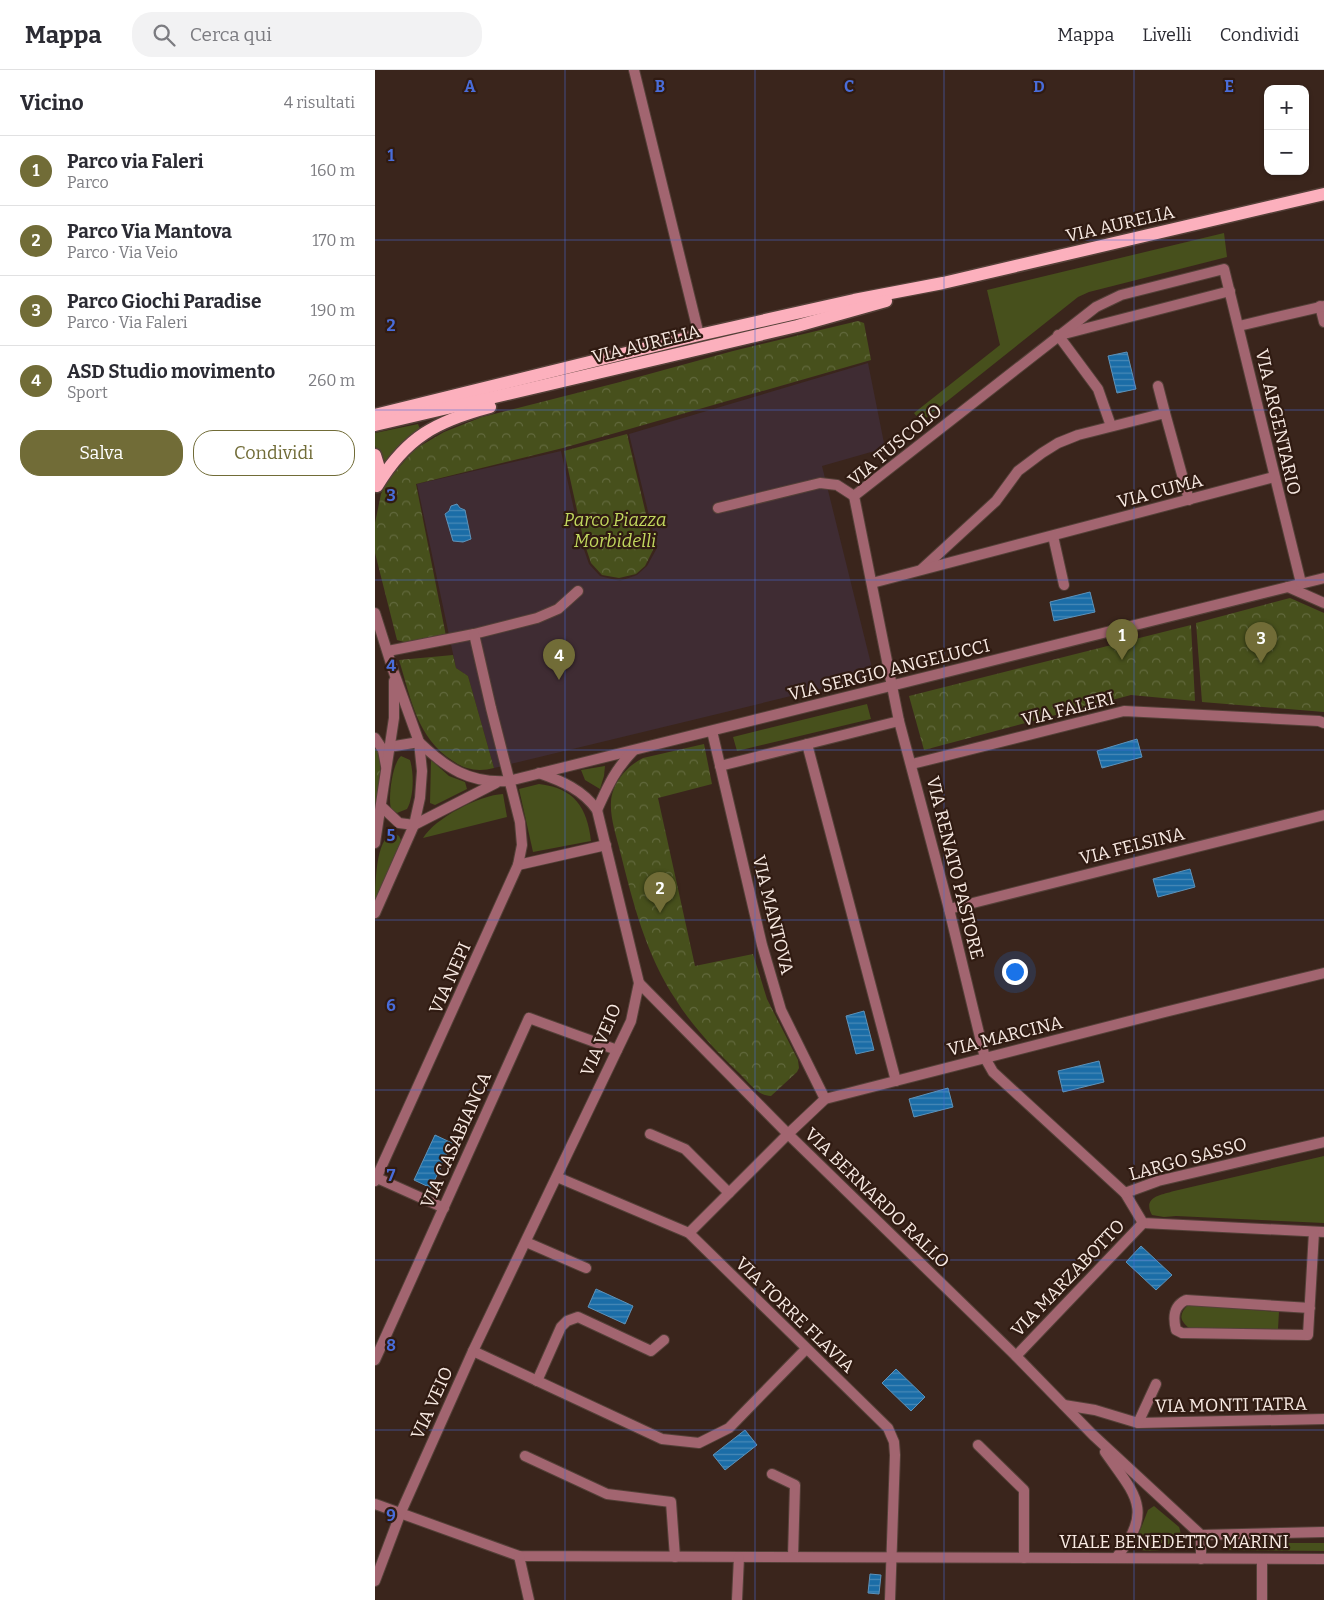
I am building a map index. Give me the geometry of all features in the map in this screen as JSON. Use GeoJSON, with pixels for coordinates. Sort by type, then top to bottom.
{"type":"FeatureCollection","features":[{"type":"Feature","properties":{"kind":"main road","name":"VIA AURELIA"},"geometry":{"type":"LineString","coordinates":[[375,415],[699,335],[854,300],[924,288],[1324,194]]}},
{"type":"Feature","properties":{"kind":"main road","name":"VIA AURELIA"},"geometry":{"type":"LineString","coordinates":[[375,425],[832,317],[924,288]]}},
{"type":"Feature","properties":{"kind":"main road"},"geometry":{"type":"LineString","coordinates":[[375,421],[570,373],[609,362],[635,351]]}},
{"type":"Feature","properties":{"kind":"main road"},"geometry":{"type":"LineString","coordinates":[[376,488],[390,466],[405,449],[435,426],[458,416],[542,392],[567,381]]}},
{"type":"Feature","properties":{"kind":"main road"},"geometry":{"type":"LineString","coordinates":[[375,455],[379,468],[376,488]]}},
{"type":"Feature","properties":{"kind":"street"},"geometry":{"type":"LineString","coordinates":[[635,70],[699,335]]}},
{"type":"Feature","properties":{"kind":"street","name":"VIA ARGENTARIO"},"geometry":{"type":"LineString","coordinates":[[1224,269],[1301,583]]}},
{"type":"Feature","properties":{"kind":"street","name":"VIA TUSCOLO"},"geometry":{"type":"LineString","coordinates":[[891,686],[854,496],[1096,307],[1115,297],[1224,269]]}},
{"type":"Feature","properties":{"kind":"street","name":"VIA TUSCOLO"},"geometry":{"type":"LineString","coordinates":[[1058,335],[1230,291]]}},
{"type":"Feature","properties":{"kind":"street"},"geometry":{"type":"LineString","coordinates":[[1239,326],[1322,306],[1324,322]]}},
{"type":"Feature","properties":{"kind":"street"},"geometry":{"type":"LineString","coordinates":[[1058,335],[1098,388],[1111,426]]}},
{"type":"Feature","properties":{"kind":"street"},"geometry":{"type":"LineString","coordinates":[[1158,386],[1189,500]]}},
{"type":"Feature","properties":{"kind":"street"},"geometry":{"type":"LineString","coordinates":[[921,570],[996,501],[1010,480],[1023,466],[1042,452],[1065,440],[1111,426],[1165,413]]}},
{"type":"Feature","properties":{"kind":"street","name":"VIA CUMA"},"geometry":{"type":"LineString","coordinates":[[872,583],[1274,477]]}},
{"type":"Feature","properties":{"kind":"street"},"geometry":{"type":"LineString","coordinates":[[718,508],[820,483],[837,485],[854,496]]}},
{"type":"Feature","properties":{"kind":"street"},"geometry":{"type":"LineString","coordinates":[[1053,536],[1064,585]]}},
{"type":"Feature","properties":{"kind":"street","name":"VIA SERGIO ANGELUCCI"},"geometry":{"type":"LineString","coordinates":[[497,782],[509,781],[633,751],[1324,578]]}},
{"type":"Feature","properties":{"kind":"street"},"geometry":{"type":"LineString","coordinates":[[1288,587],[1324,603]]}},
{"type":"Feature","properties":{"kind":"street"},"geometry":{"type":"LineString","coordinates":[[388,651],[474,634],[543,616],[558,609],[577,591]]}},
{"type":"Feature","properties":{"kind":"street"},"geometry":{"type":"LineString","coordinates":[[375,617],[419,742],[422,784],[414,825],[375,913]]}},
{"type":"Feature","properties":{"kind":"street","name":"VIA NEPI"},"geometry":{"type":"LineString","coordinates":[[376,1180],[518,865],[522,845],[520,822],[474,634]]}},
{"type":"Feature","properties":{"kind":"street"},"geometry":{"type":"LineString","coordinates":[[375,843],[394,711],[393,670]]}},
{"type":"Feature","properties":{"kind":"street","name":"VIA RENATO PASTORE"},"geometry":{"type":"LineString","coordinates":[[891,686],[949,909],[985,1058]]}},
{"type":"Feature","properties":{"kind":"street","name":"VIA FALERI"},"geometry":{"type":"LineString","coordinates":[[912,764],[1124,711],[1319,721],[1324,723]]}},
{"type":"Feature","properties":{"kind":"street"},"geometry":{"type":"LineString","coordinates":[[720,766],[899,721]]}},
{"type":"Feature","properties":{"kind":"street","name":"VIA MANTOVA"},"geometry":{"type":"LineString","coordinates":[[712,731],[762,945],[781,1010],[825,1099]]}},
{"type":"Feature","properties":{"kind":"street"},"geometry":{"type":"LineString","coordinates":[[375,738],[383,750],[386,768]]}},
{"type":"Feature","properties":{"kind":"street"},"geometry":{"type":"LineString","coordinates":[[389,747],[419,742],[451,769],[480,780],[497,782]]}},
{"type":"Feature","properties":{"kind":"street"},"geometry":{"type":"LineString","coordinates":[[807,744],[896,1081]]}},
{"type":"Feature","properties":{"kind":"street"},"geometry":{"type":"LineString","coordinates":[[597,810],[618,767],[633,751]]}},
{"type":"Feature","properties":{"kind":"street"},"geometry":{"type":"LineString","coordinates":[[539,773],[569,784],[592,803],[597,810]]}},
{"type":"Feature","properties":{"kind":"street"},"geometry":{"type":"LineString","coordinates":[[381,807],[399,823],[414,825],[497,782]]}},
{"type":"Feature","properties":{"kind":"street","name":"VIA VEIO"},"geometry":{"type":"LineString","coordinates":[[375,1581],[401,1512],[473,1351],[631,1021],[639,982],[597,810]]}},
{"type":"Feature","properties":{"kind":"street","name":"VIA FELSINA"},"geometry":{"type":"LineString","coordinates":[[949,909],[1324,816]]}},
{"type":"Feature","properties":{"kind":"street"},"geometry":{"type":"LineString","coordinates":[[518,865],[606,845]]}},
{"type":"Feature","properties":{"kind":"street","name":"VIA MARCINA"},"geometry":{"type":"LineString","coordinates":[[689,1234],[729,1192],[825,1099],[1324,973]]}},
{"type":"Feature","properties":{"kind":"street","name":"VIA BERNARDO RALLO"},"geometry":{"type":"LineString","coordinates":[[639,982],[788,1134],[1016,1356],[1093,1435],[1201,1535]]}},
{"type":"Feature","properties":{"kind":"street","name":"VIA CASABIANCA"},"geometry":{"type":"LineString","coordinates":[[375,1360],[529,1018],[617,1050]]}},
{"type":"Feature","properties":{"kind":"street"},"geometry":{"type":"LineString","coordinates":[[985,1058],[993,1072],[1125,1193]]}},
{"type":"Feature","properties":{"kind":"street"},"geometry":{"type":"LineString","coordinates":[[650,1134],[685,1149],[729,1192]]}},
{"type":"Feature","properties":{"kind":"street","name":"LARGO SASSO"},"geometry":{"type":"LineString","coordinates":[[1143,1223],[1125,1193],[1158,1181],[1324,1142]]}},
{"type":"Feature","properties":{"kind":"street","name":"VIA TORRE FLAVIA"},"geometry":{"type":"LineString","coordinates":[[557,1177],[689,1234],[888,1428],[894,1442],[895,1455],[890,1600]]}},
{"type":"Feature","properties":{"kind":"street"},"geometry":{"type":"LineString","coordinates":[[376,1180],[443,1208]]}},
{"type":"Feature","properties":{"kind":"street"},"geometry":{"type":"LineString","coordinates":[[1143,1223],[1319,1232],[1308,1335],[1183,1333],[1176,1330],[1174,1314],[1182,1302],[1186,1300],[1310,1308]]}},
{"type":"Feature","properties":{"kind":"street","name":"VIA MARZABOTTO"},"geometry":{"type":"LineString","coordinates":[[1016,1356],[1143,1223]]}},
{"type":"Feature","properties":{"kind":"street"},"geometry":{"type":"LineString","coordinates":[[526,1242],[587,1268]]}},
{"type":"Feature","properties":{"kind":"street"},"geometry":{"type":"LineString","coordinates":[[537,1381],[561,1326],[577,1317],[651,1351],[664,1340]]}},
{"type":"Feature","properties":{"kind":"street"},"geometry":{"type":"LineString","coordinates":[[473,1351],[662,1439],[699,1443],[729,1428],[806,1349]]}},
{"type":"Feature","properties":{"kind":"street","name":"VIA MONTI TATRA"},"geometry":{"type":"LineString","coordinates":[[1138,1423],[1156,1384]]}},
{"type":"Feature","properties":{"kind":"street","name":"VIA MONTI TATRA"},"geometry":{"type":"LineString","coordinates":[[1064,1405],[1095,1410],[1138,1423],[1324,1419]]}},
{"type":"Feature","properties":{"kind":"street","name":"VIA BERNARDO RALLO"},"geometry":{"type":"LineString","coordinates":[[1093,1435],[1137,1499],[1138,1512],[1135,1529],[1127,1544],[1116,1558]]}},
{"type":"Feature","properties":{"kind":"street"},"geometry":{"type":"LineString","coordinates":[[977,1445],[1024,1490],[1024,1558]]}},
{"type":"Feature","properties":{"kind":"street"},"geometry":{"type":"LineString","coordinates":[[525,1456],[607,1494],[671,1502],[675,1557]]}},
{"type":"Feature","properties":{"kind":"street"},"geometry":{"type":"LineString","coordinates":[[772,1474],[795,1485],[793,1557]]}},
{"type":"Feature","properties":{"kind":"street","name":"VIALE BENEDETTO MARINI"},"geometry":{"type":"LineString","coordinates":[[375,1504],[519,1556],[1324,1559]]}},
{"type":"Feature","properties":{"kind":"street"},"geometry":{"type":"LineString","coordinates":[[1201,1558],[1201,1535],[1324,1532]]}},
{"type":"Feature","properties":{"kind":"street"},"geometry":{"type":"LineString","coordinates":[[519,1556],[529,1600]]}},
{"type":"Feature","properties":{"kind":"street"},"geometry":{"type":"LineString","coordinates":[[737,1600],[739,1557]]}},
{"type":"Feature","properties":{"kind":"street"},"geometry":{"type":"LineString","coordinates":[[1262,1559],[1262,1600]]}},
{"type":"Feature","properties":{"kind":"shaded area"},"geometry":{"type":"Polygon","coordinates":[[[868,363],[885,448],[822,466],[874,676],[494,768],[468,676],[456,668],[417,484],[561,451],[581,541],[589,564],[600,576],[620,581],[637,575],[647,566],[657,548],[629,434],[868,363]]]}},
{"type":"Feature","properties":{"kind":"green space"},"geometry":{"type":"Polygon","coordinates":[[[1224,233],[1227,257],[1089,292],[1078,297],[921,422],[914,413],[1000,345],[987,290],[1224,233]]]}},
{"type":"Feature","properties":{"kind":"green space"},"geometry":{"type":"Polygon","coordinates":[[[858,321],[864,323],[871,360],[563,448],[416,484],[446,636],[411,644],[397,640],[375,553],[375,523],[381,494],[387,481],[415,449],[444,432],[482,417],[733,351],[858,321]]]}},
{"type":"Feature","properties":{"kind":"green space"},"geometry":{"type":"Polygon","coordinates":[[[418,424],[420,429],[399,446],[383,467],[375,446],[375,433],[418,424]]]}},
{"type":"Feature","properties":{"kind":"green space","name":"Parco Piazza Morbidelli"},"geometry":{"type":"Polygon","coordinates":[[[627,434],[654,548],[645,566],[636,574],[619,578],[602,575],[591,563],[584,542],[564,451],[627,434]]]}},
{"type":"Feature","properties":{"kind":"green space"},"geometry":{"type":"Polygon","coordinates":[[[1290,598],[1324,613],[1324,712],[1202,702],[1196,623],[1290,598]]]}},
{"type":"Feature","properties":{"kind":"green space"},"geometry":{"type":"Polygon","coordinates":[[[1191,625],[1195,701],[1131,695],[924,750],[909,696],[1191,625]]]}},
{"type":"Feature","properties":{"kind":"green space"},"geometry":{"type":"Polygon","coordinates":[[[453,655],[456,668],[468,676],[494,768],[478,770],[468,768],[458,764],[441,752],[423,729],[412,703],[399,660],[453,655]]]}},
{"type":"Feature","properties":{"kind":"green space"},"geometry":{"type":"Polygon","coordinates":[[[867,704],[871,719],[737,751],[733,737],[867,704]]]}},
{"type":"Feature","properties":{"kind":"green space"},"geometry":{"type":"Polygon","coordinates":[[[375,743],[380,760],[380,768],[375,811],[375,743]]]}},
{"type":"Feature","properties":{"kind":"green space"},"geometry":{"type":"Polygon","coordinates":[[[704,744],[712,784],[658,798],[695,966],[753,954],[767,999],[798,1060],[799,1068],[797,1072],[771,1096],[761,1094],[713,1047],[690,1020],[666,983],[656,965],[642,928],[612,820],[612,795],[617,782],[626,770],[643,758],[704,744]]]}},
{"type":"Feature","properties":{"kind":"green space"},"geometry":{"type":"Polygon","coordinates":[[[401,756],[410,760],[413,785],[407,809],[397,813],[391,809],[390,790],[395,766],[401,756]]]}},
{"type":"Feature","properties":{"kind":"green space"},"geometry":{"type":"Polygon","coordinates":[[[431,760],[449,776],[465,782],[467,789],[435,805],[430,803],[431,760]]]}},
{"type":"Feature","properties":{"kind":"green space"},"geometry":{"type":"Polygon","coordinates":[[[605,766],[600,789],[585,780],[581,770],[605,766]]]}},
{"type":"Feature","properties":{"kind":"green space"},"geometry":{"type":"Polygon","coordinates":[[[539,784],[561,790],[577,801],[586,818],[591,841],[533,852],[519,789],[539,784]]]}},
{"type":"Feature","properties":{"kind":"green space"},"geometry":{"type":"Polygon","coordinates":[[[503,794],[507,817],[423,838],[437,823],[459,809],[482,798],[503,794]]]}},
{"type":"Feature","properties":{"kind":"green space"},"geometry":{"type":"Polygon","coordinates":[[[393,833],[399,836],[402,842],[375,905],[379,853],[387,837],[393,833]]]}},
{"type":"Feature","properties":{"kind":"green space"},"geometry":{"type":"Polygon","coordinates":[[[1324,1156],[1324,1223],[1164,1217],[1152,1215],[1150,1209],[1149,1204],[1151,1201],[1164,1194],[1324,1156]]]}},
{"type":"Feature","properties":{"kind":"green space"},"geometry":{"type":"Polygon","coordinates":[[[1188,1305],[1279,1312],[1278,1329],[1189,1328],[1181,1317],[1188,1305]]]}},
{"type":"Feature","properties":{"kind":"green space"},"geometry":{"type":"Polygon","coordinates":[[[1154,1506],[1179,1527],[1181,1535],[1179,1541],[1169,1548],[1141,1550],[1136,1541],[1148,1510],[1154,1506]]]}},
{"type":"Feature","properties":{"kind":"green space"},"geometry":{"type":"Polygon","coordinates":[[[1225,1543],[1324,1543],[1324,1551],[1224,1550],[1222,1546],[1225,1543]]]}},
{"type":"Feature","properties":{"kind":"water"},"geometry":{"type":"Polygon","coordinates":[[[1127,352],[1136,389],[1117,393],[1108,356],[1127,352]]]}},
{"type":"Feature","properties":{"kind":"water"},"geometry":{"type":"Polygon","coordinates":[[[457,504],[465,510],[471,539],[463,542],[453,541],[445,514],[451,506],[457,504]]]}},
{"type":"Feature","properties":{"kind":"water"},"geometry":{"type":"Polygon","coordinates":[[[1090,592],[1095,612],[1054,621],[1050,602],[1090,592]]]}},
{"type":"Feature","properties":{"kind":"water"},"geometry":{"type":"Polygon","coordinates":[[[1137,739],[1142,757],[1102,768],[1097,751],[1137,739]]]}},
{"type":"Feature","properties":{"kind":"water"},"geometry":{"type":"Polygon","coordinates":[[[1190,869],[1195,887],[1158,897],[1153,879],[1190,869]]]}},
{"type":"Feature","properties":{"kind":"water"},"geometry":{"type":"Polygon","coordinates":[[[864,1011],[874,1050],[856,1054],[846,1016],[864,1011]]]}},
{"type":"Feature","properties":{"kind":"water"},"geometry":{"type":"Polygon","coordinates":[[[1099,1061],[1104,1082],[1063,1092],[1058,1071],[1099,1061]]]}},
{"type":"Feature","properties":{"kind":"water"},"geometry":{"type":"Polygon","coordinates":[[[948,1088],[953,1107],[914,1117],[909,1099],[948,1088]]]}},
{"type":"Feature","properties":{"kind":"water"},"geometry":{"type":"Polygon","coordinates":[[[435,1135],[452,1143],[431,1188],[414,1180],[435,1135]]]}},
{"type":"Feature","properties":{"kind":"water"},"geometry":{"type":"Polygon","coordinates":[[[1141,1246],[1172,1275],[1156,1290],[1126,1262],[1141,1246]]]}},
{"type":"Feature","properties":{"kind":"water"},"geometry":{"type":"Polygon","coordinates":[[[596,1289],[633,1306],[625,1324],[588,1307],[596,1289]]]}},
{"type":"Feature","properties":{"kind":"water"},"geometry":{"type":"Polygon","coordinates":[[[896,1369],[925,1397],[911,1411],[882,1383],[896,1369]]]}},
{"type":"Feature","properties":{"kind":"water"},"geometry":{"type":"Polygon","coordinates":[[[745,1430],[757,1445],[725,1470],[713,1455],[745,1430]]]}},
{"type":"Feature","properties":{"kind":"water"},"geometry":{"type":"Polygon","coordinates":[[[870,1574],[881,1575],[879,1594],[868,1593],[870,1574]]]}},
{"type":"Feature","properties":{"kind":"place","name":"Parco via Faleri"},"geometry":{"type":"Point","coordinates":[1122,660]}},
{"type":"Feature","properties":{"kind":"place","name":"Parco Giochi Paradise"},"geometry":{"type":"Point","coordinates":[1261,663]}},
{"type":"Feature","properties":{"kind":"place","name":"ASD Studio movimento"},"geometry":{"type":"Point","coordinates":[559,680]}},
{"type":"Feature","properties":{"kind":"place","name":"Parco Via Mantova"},"geometry":{"type":"Point","coordinates":[660,913]}}]}
